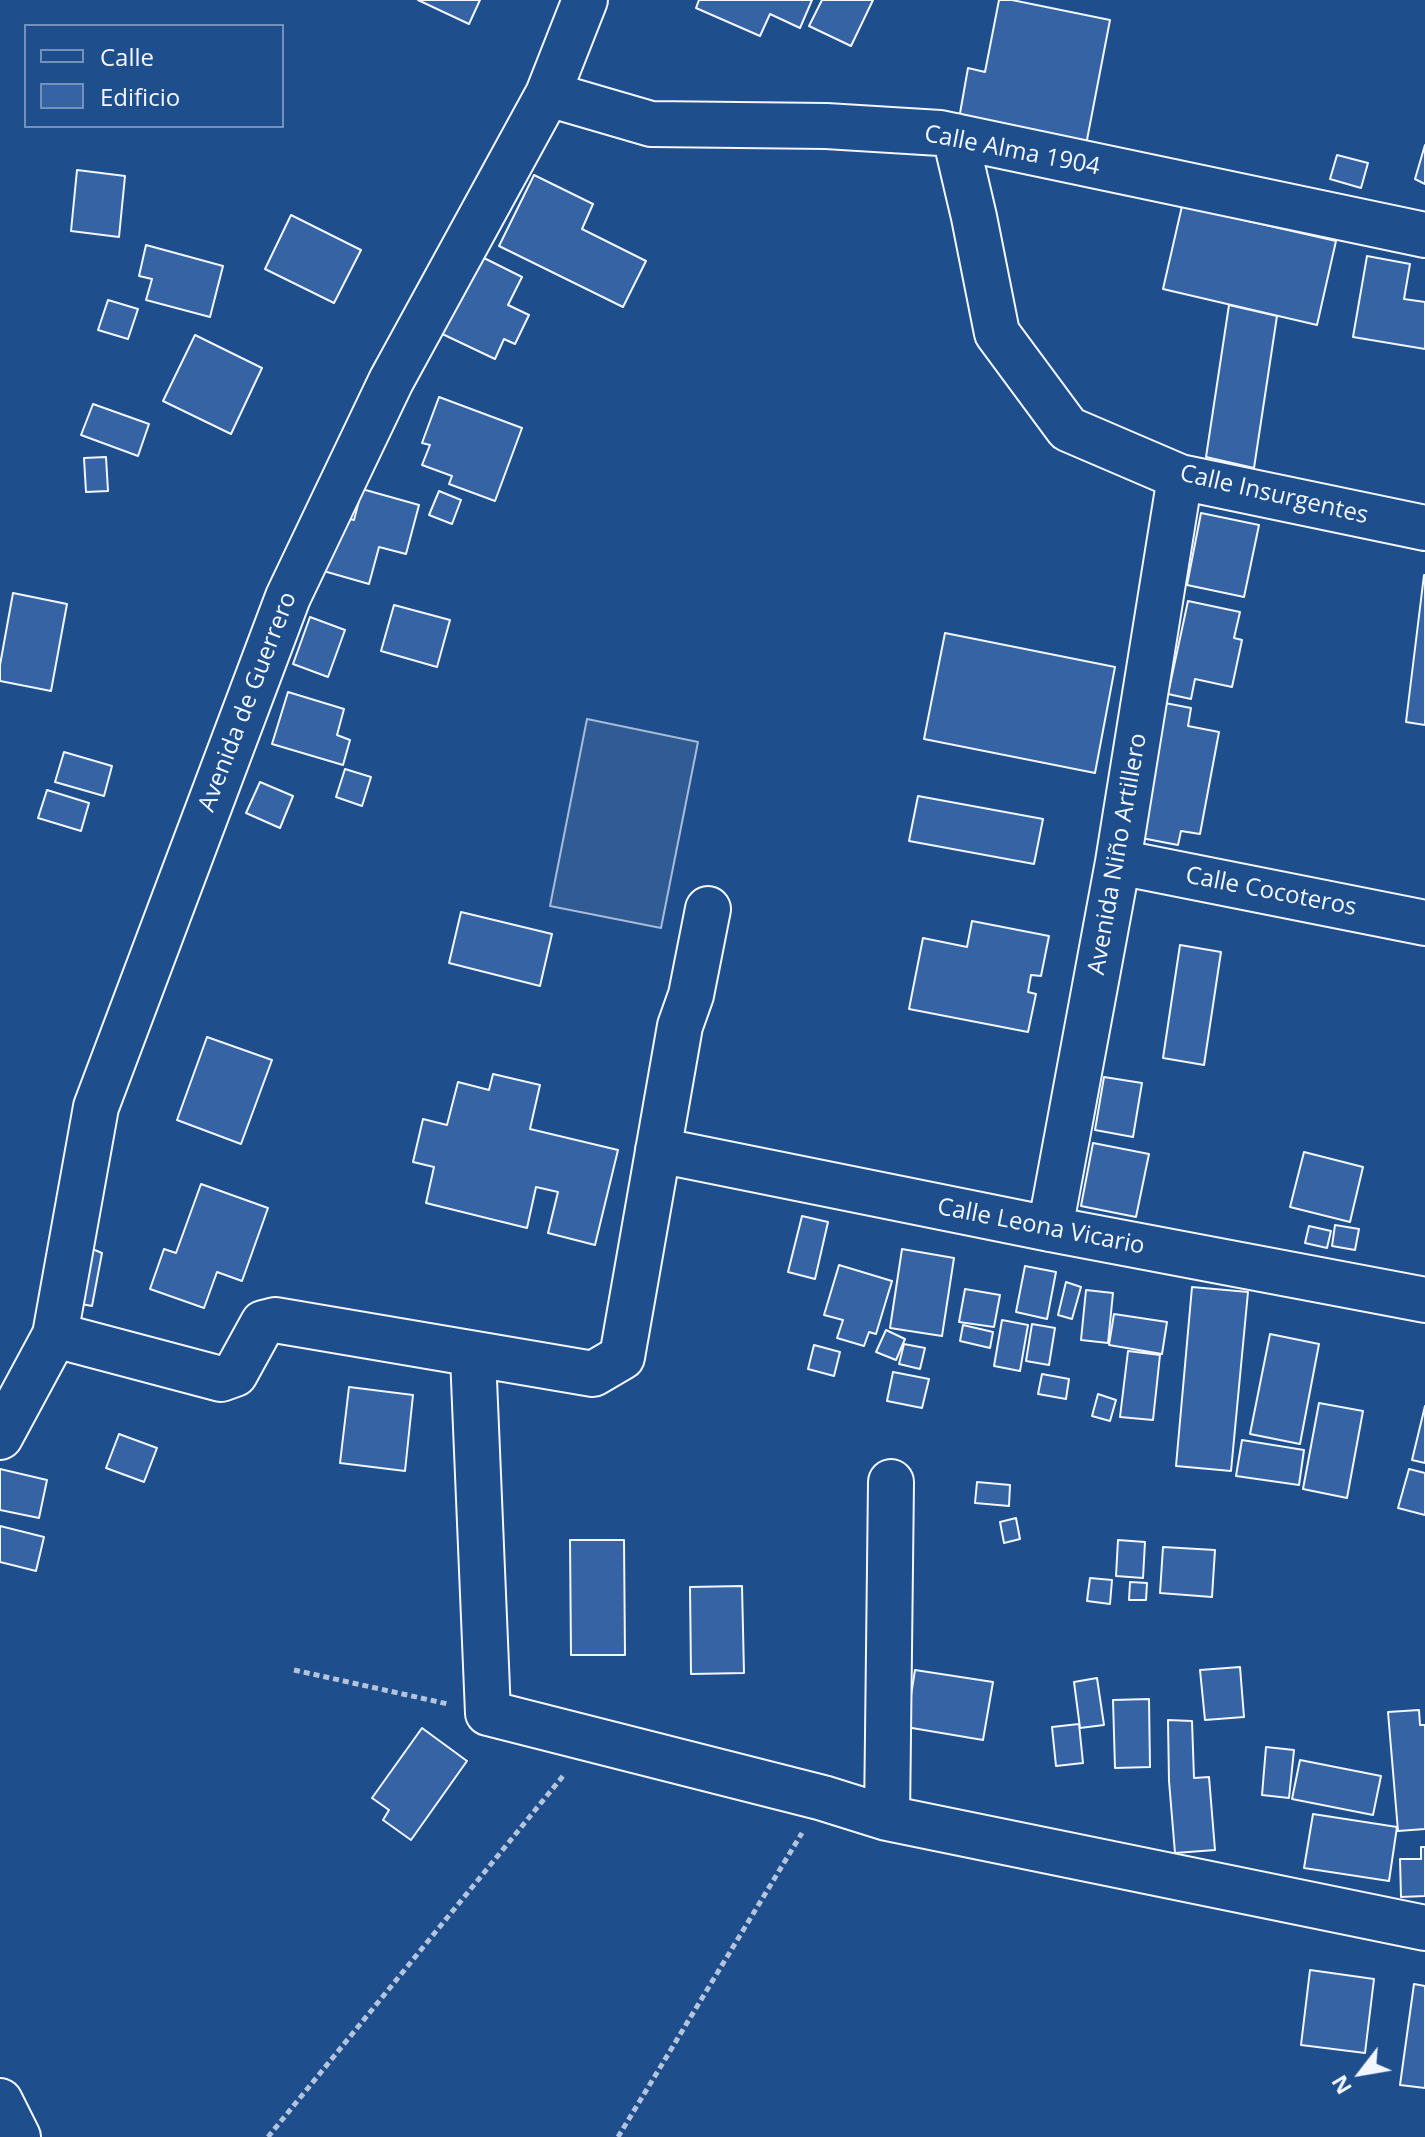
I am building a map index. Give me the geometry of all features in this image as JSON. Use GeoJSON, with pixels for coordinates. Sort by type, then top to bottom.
{"type":"FeatureCollection","features":[{"type":"Feature","properties":{"kind":"street","name":"Avenida de Guerrero"},"geometry":{"type":"LineString","coordinates":[[0,1437],[55,1335],[96,1107],[288,597],[391,381],[548,94],[585,0]]}},
{"type":"Feature","properties":{"kind":"street","name":"Calle Alma 1904"},"geometry":{"type":"LineString","coordinates":[[548,94],[651,124],[826,126],[955,136],[1425,235]]}},
{"type":"Feature","properties":{"kind":"street","name":"Calle Insurgentes"},"geometry":{"type":"LineString","coordinates":[[955,136],[997,333],[1068,429],[1180,477],[1425,528]]}},
{"type":"Feature","properties":{"kind":"street","name":"Avenida Niño Artillero"},"geometry":{"type":"LineString","coordinates":[[1050,1229],[1118,862],[1180,477]]}},
{"type":"Feature","properties":{"kind":"street","name":"Calle Cocoteros"},"geometry":{"type":"LineString","coordinates":[[1118,862],[1425,923]]}},
{"type":"Feature","properties":{"kind":"street"},"geometry":{"type":"LineString","coordinates":[[55,1335],[221,1379],[235,1374],[263,1323],[275,1320],[593,1374],[622,1357],[680,1026],[691,995],[708,909]]}},
{"type":"Feature","properties":{"kind":"street","name":"Calle Leona Vicario"},"geometry":{"type":"LineString","coordinates":[[658,1150],[1425,1300]]}},
{"type":"Feature","properties":{"kind":"street"},"geometry":{"type":"LineString","coordinates":[[473,1356],[488,1713],[591,1742],[823,1798],[887,1818],[1425,1928]]}},
{"type":"Feature","properties":{"kind":"street"},"geometry":{"type":"LineString","coordinates":[[887,1818],[891,1482]]}},
{"type":"Feature","properties":{"kind":"street"},"geometry":{"type":"LineString","coordinates":[[0,2101],[18,2137]]}},
{"type":"Feature","properties":{"kind":"path"},"geometry":{"type":"LineString","coordinates":[[294,1670],[488,1713]]}},
{"type":"Feature","properties":{"kind":"path"},"geometry":{"type":"LineString","coordinates":[[268,2137],[591,1742]]}},
{"type":"Feature","properties":{"kind":"path"},"geometry":{"type":"LineString","coordinates":[[618,2137],[823,1798]]}},
{"type":"Feature","properties":{"kind":"shaded area"},"geometry":{"type":"Polygon","coordinates":[[[587,719],[698,742],[661,928],[550,906],[587,719]]]}},
{"type":"Feature","properties":{"kind":"building"},"geometry":{"type":"Polygon","coordinates":[[[418,0],[480,0],[469,24],[418,0]]]}},
{"type":"Feature","properties":{"kind":"building"},"geometry":{"type":"Polygon","coordinates":[[[699,0],[812,0],[800,28],[770,14],[760,36],[696,8],[699,0]]]}},
{"type":"Feature","properties":{"kind":"building"},"geometry":{"type":"Polygon","coordinates":[[[822,0],[873,0],[851,46],[809,26],[822,0]]]}},
{"type":"Feature","properties":{"kind":"building"},"geometry":{"type":"Polygon","coordinates":[[[999,0],[1110,20],[1086,145],[959,119],[968,68],[985,72],[999,0]]]}},
{"type":"Feature","properties":{"kind":"building"},"geometry":{"type":"Polygon","coordinates":[[[1425,145],[1425,184],[1415,179],[1425,145]]]}},
{"type":"Feature","properties":{"kind":"building"},"geometry":{"type":"Polygon","coordinates":[[[1337,155],[1368,163],[1361,188],[1330,179],[1337,155]]]}},
{"type":"Feature","properties":{"kind":"building"},"geometry":{"type":"Polygon","coordinates":[[[77,170],[125,176],[119,237],[71,231],[77,170]]]}},
{"type":"Feature","properties":{"kind":"building"},"geometry":{"type":"Polygon","coordinates":[[[534,175],[593,204],[582,229],[646,261],[623,307],[499,246],[534,175]]]}},
{"type":"Feature","properties":{"kind":"building"},"geometry":{"type":"Polygon","coordinates":[[[1182,206],[1336,241],[1317,325],[1163,289],[1182,206]]]}},
{"type":"Feature","properties":{"kind":"building"},"geometry":{"type":"Polygon","coordinates":[[[291,215],[361,250],[334,303],[265,269],[291,215]]]}},
{"type":"Feature","properties":{"kind":"building"},"geometry":{"type":"Polygon","coordinates":[[[146,245],[223,266],[210,317],[146,300],[152,279],[139,276],[146,245]]]}},
{"type":"Feature","properties":{"kind":"building"},"geometry":{"type":"Polygon","coordinates":[[[474,253],[522,277],[508,305],[529,315],[515,344],[504,339],[495,359],[436,331],[474,253]]]}},
{"type":"Feature","properties":{"kind":"building"},"geometry":{"type":"Polygon","coordinates":[[[1367,256],[1410,264],[1404,299],[1425,302],[1425,349],[1353,337],[1367,256]]]}},
{"type":"Feature","properties":{"kind":"building"},"geometry":{"type":"Polygon","coordinates":[[[108,300],[138,309],[128,339],[98,330],[108,300]]]}},
{"type":"Feature","properties":{"kind":"building"},"geometry":{"type":"Polygon","coordinates":[[[1229,305],[1277,316],[1254,468],[1206,457],[1229,305]]]}},
{"type":"Feature","properties":{"kind":"building"},"geometry":{"type":"Polygon","coordinates":[[[195,335],[262,368],[231,434],[163,401],[195,335]]]}},
{"type":"Feature","properties":{"kind":"building"},"geometry":{"type":"Polygon","coordinates":[[[439,397],[522,428],[495,501],[449,484],[452,476],[422,465],[430,445],[422,443],[439,397]]]}},
{"type":"Feature","properties":{"kind":"building"},"geometry":{"type":"Polygon","coordinates":[[[93,404],[149,424],[138,456],[81,435],[93,404]]]}},
{"type":"Feature","properties":{"kind":"building"},"geometry":{"type":"Polygon","coordinates":[[[106,457],[108,491],[86,492],[84,458],[106,457]]]}},
{"type":"Feature","properties":{"kind":"building"},"geometry":{"type":"Polygon","coordinates":[[[362,489],[419,505],[406,554],[379,547],[369,584],[320,570],[335,515],[354,520],[362,489]]]}},
{"type":"Feature","properties":{"kind":"building"},"geometry":{"type":"Polygon","coordinates":[[[439,491],[461,500],[452,524],[429,515],[439,491]]]}},
{"type":"Feature","properties":{"kind":"building"},"geometry":{"type":"Polygon","coordinates":[[[1201,513],[1259,525],[1244,597],[1187,585],[1201,513]]]}},
{"type":"Feature","properties":{"kind":"building"},"geometry":{"type":"Polygon","coordinates":[[[1425,575],[1425,725],[1406,722],[1425,575]]]}},
{"type":"Feature","properties":{"kind":"building"},"geometry":{"type":"Polygon","coordinates":[[[13,593],[67,604],[51,691],[0,681],[13,593]]]}},
{"type":"Feature","properties":{"kind":"building"},"geometry":{"type":"Polygon","coordinates":[[[1188,601],[1240,612],[1234,638],[1242,640],[1232,687],[1195,679],[1191,699],[1168,694],[1188,601]]]}},
{"type":"Feature","properties":{"kind":"building"},"geometry":{"type":"Polygon","coordinates":[[[394,605],[450,620],[437,667],[381,651],[394,605]]]}},
{"type":"Feature","properties":{"kind":"building"},"geometry":{"type":"Polygon","coordinates":[[[310,617],[345,630],[328,677],[293,664],[310,617]]]}},
{"type":"Feature","properties":{"kind":"building"},"geometry":{"type":"Polygon","coordinates":[[[945,633],[1115,667],[1095,773],[924,739],[945,633]]]}},
{"type":"Feature","properties":{"kind":"building"},"geometry":{"type":"Polygon","coordinates":[[[288,692],[344,709],[337,735],[350,740],[343,765],[272,744],[288,692]]]}},
{"type":"Feature","properties":{"kind":"building"},"geometry":{"type":"Polygon","coordinates":[[[1165,703],[1191,708],[1188,726],[1219,732],[1200,834],[1181,831],[1178,845],[1131,836],[1165,703]]]}},
{"type":"Feature","properties":{"kind":"building"},"geometry":{"type":"Polygon","coordinates":[[[64,752],[112,766],[104,796],[55,782],[64,752]]]}},
{"type":"Feature","properties":{"kind":"building"},"geometry":{"type":"Polygon","coordinates":[[[345,769],[371,777],[362,806],[336,797],[345,769]]]}},
{"type":"Feature","properties":{"kind":"building"},"geometry":{"type":"Polygon","coordinates":[[[260,782],[293,796],[280,828],[246,813],[260,782]]]}},
{"type":"Feature","properties":{"kind":"building"},"geometry":{"type":"Polygon","coordinates":[[[47,790],[89,803],[81,831],[38,818],[47,790]]]}},
{"type":"Feature","properties":{"kind":"building"},"geometry":{"type":"Polygon","coordinates":[[[918,796],[1043,819],[1034,864],[909,841],[918,796]]]}},
{"type":"Feature","properties":{"kind":"building"},"geometry":{"type":"Polygon","coordinates":[[[461,912],[552,934],[540,986],[449,963],[461,912]]]}},
{"type":"Feature","properties":{"kind":"building"},"geometry":{"type":"Polygon","coordinates":[[[972,921],[1049,936],[1041,976],[1031,975],[1028,992],[1036,994],[1028,1032],[909,1009],[923,938],[967,947],[972,921]]]}},
{"type":"Feature","properties":{"kind":"building"},"geometry":{"type":"Polygon","coordinates":[[[1180,945],[1221,952],[1204,1065],[1163,1058],[1180,945]]]}},
{"type":"Feature","properties":{"kind":"building"},"geometry":{"type":"Polygon","coordinates":[[[207,1037],[272,1060],[241,1144],[177,1120],[207,1037]]]}},
{"type":"Feature","properties":{"kind":"building"},"geometry":{"type":"Polygon","coordinates":[[[493,1074],[540,1085],[530,1129],[618,1150],[595,1245],[548,1233],[558,1192],[536,1187],[527,1228],[426,1203],[434,1167],[413,1162],[423,1119],[447,1125],[458,1082],[489,1090],[493,1074]]]}},
{"type":"Feature","properties":{"kind":"building"},"geometry":{"type":"Polygon","coordinates":[[[1104,1077],[1142,1083],[1133,1137],[1095,1130],[1104,1077]]]}},
{"type":"Feature","properties":{"kind":"building"},"geometry":{"type":"Polygon","coordinates":[[[1093,1143],[1149,1154],[1136,1217],[1081,1206],[1093,1143]]]}},
{"type":"Feature","properties":{"kind":"building"},"geometry":{"type":"Polygon","coordinates":[[[1304,1152],[1363,1167],[1350,1222],[1290,1207],[1304,1152]]]}},
{"type":"Feature","properties":{"kind":"building"},"geometry":{"type":"Polygon","coordinates":[[[201,1184],[268,1208],[242,1281],[217,1272],[204,1308],[150,1289],[164,1249],[176,1253],[201,1184]]]}},
{"type":"Feature","properties":{"kind":"building"},"geometry":{"type":"Polygon","coordinates":[[[802,1216],[828,1222],[815,1279],[788,1272],[802,1216]]]}},
{"type":"Feature","properties":{"kind":"building"},"geometry":{"type":"Polygon","coordinates":[[[1335,1225],[1359,1229],[1355,1250],[1332,1246],[1335,1225]]]}},
{"type":"Feature","properties":{"kind":"building"},"geometry":{"type":"Polygon","coordinates":[[[1309,1226],[1331,1231],[1327,1248],[1305,1243],[1309,1226]]]}},
{"type":"Feature","properties":{"kind":"building"},"geometry":{"type":"Polygon","coordinates":[[[85,1246],[102,1253],[92,1306],[76,1303],[85,1246]]]}},
{"type":"Feature","properties":{"kind":"building"},"geometry":{"type":"Polygon","coordinates":[[[902,1249],[954,1258],[942,1336],[890,1328],[902,1249]]]}},
{"type":"Feature","properties":{"kind":"building"},"geometry":{"type":"Polygon","coordinates":[[[839,1265],[892,1281],[876,1334],[869,1332],[864,1346],[837,1338],[843,1320],[824,1315],[839,1265]]]}},
{"type":"Feature","properties":{"kind":"building"},"geometry":{"type":"Polygon","coordinates":[[[1025,1266],[1056,1272],[1047,1319],[1016,1312],[1025,1266]]]}},
{"type":"Feature","properties":{"kind":"building"},"geometry":{"type":"Polygon","coordinates":[[[1066,1282],[1081,1287],[1072,1319],[1058,1315],[1066,1282]]]}},
{"type":"Feature","properties":{"kind":"building"},"geometry":{"type":"Polygon","coordinates":[[[1192,1287],[1248,1292],[1231,1471],[1176,1466],[1192,1287]]]}},
{"type":"Feature","properties":{"kind":"building"},"geometry":{"type":"Polygon","coordinates":[[[965,1289],[1000,1295],[994,1327],[959,1322],[965,1289]]]}},
{"type":"Feature","properties":{"kind":"building"},"geometry":{"type":"Polygon","coordinates":[[[1086,1290],[1113,1293],[1108,1343],[1081,1340],[1086,1290]]]}},
{"type":"Feature","properties":{"kind":"building"},"geometry":{"type":"Polygon","coordinates":[[[1114,1314],[1167,1322],[1162,1354],[1109,1345],[1114,1314]]]}},
{"type":"Feature","properties":{"kind":"building"},"geometry":{"type":"Polygon","coordinates":[[[1002,1320],[1028,1325],[1020,1371],[994,1366],[1002,1320]]]}},
{"type":"Feature","properties":{"kind":"building"},"geometry":{"type":"Polygon","coordinates":[[[1032,1324],[1055,1328],[1049,1365],[1026,1361],[1032,1324]]]}},
{"type":"Feature","properties":{"kind":"building"},"geometry":{"type":"Polygon","coordinates":[[[963,1325],[993,1332],[990,1348],[960,1341],[963,1325]]]}},
{"type":"Feature","properties":{"kind":"building"},"geometry":{"type":"Polygon","coordinates":[[[886,1330],[905,1339],[896,1360],[876,1352],[886,1330]]]}},
{"type":"Feature","properties":{"kind":"building"},"geometry":{"type":"Polygon","coordinates":[[[1270,1334],[1319,1344],[1300,1444],[1250,1434],[1270,1334]]]}},
{"type":"Feature","properties":{"kind":"building"},"geometry":{"type":"Polygon","coordinates":[[[904,1344],[925,1348],[920,1369],[899,1364],[904,1344]]]}},
{"type":"Feature","properties":{"kind":"building"},"geometry":{"type":"Polygon","coordinates":[[[814,1345],[840,1352],[834,1376],[808,1369],[814,1345]]]}},
{"type":"Feature","properties":{"kind":"building"},"geometry":{"type":"Polygon","coordinates":[[[1128,1351],[1160,1355],[1153,1420],[1120,1417],[1128,1351]]]}},
{"type":"Feature","properties":{"kind":"building"},"geometry":{"type":"Polygon","coordinates":[[[893,1372],[929,1379],[922,1408],[887,1401],[893,1372]]]}},
{"type":"Feature","properties":{"kind":"building"},"geometry":{"type":"Polygon","coordinates":[[[1042,1374],[1069,1379],[1066,1399],[1038,1394],[1042,1374]]]}},
{"type":"Feature","properties":{"kind":"building"},"geometry":{"type":"Polygon","coordinates":[[[349,1387],[413,1395],[405,1471],[340,1463],[349,1387]]]}},
{"type":"Feature","properties":{"kind":"building"},"geometry":{"type":"Polygon","coordinates":[[[1098,1394],[1116,1400],[1110,1421],[1092,1416],[1098,1394]]]}},
{"type":"Feature","properties":{"kind":"building"},"geometry":{"type":"Polygon","coordinates":[[[1319,1403],[1363,1411],[1347,1498],[1303,1489],[1319,1403]]]}},
{"type":"Feature","properties":{"kind":"building"},"geometry":{"type":"Polygon","coordinates":[[[1425,1406],[1425,1463],[1412,1460],[1425,1406]]]}},
{"type":"Feature","properties":{"kind":"building"},"geometry":{"type":"Polygon","coordinates":[[[119,1434],[157,1448],[144,1482],[106,1468],[119,1434]]]}},
{"type":"Feature","properties":{"kind":"building"},"geometry":{"type":"Polygon","coordinates":[[[1242,1440],[1304,1450],[1299,1485],[1236,1476],[1242,1440]]]}},
{"type":"Feature","properties":{"kind":"building"},"geometry":{"type":"Polygon","coordinates":[[[0,1469],[47,1480],[39,1518],[0,1510],[0,1469]]]}},
{"type":"Feature","properties":{"kind":"building"},"geometry":{"type":"Polygon","coordinates":[[[1409,1469],[1425,1473],[1425,1515],[1398,1508],[1409,1469]]]}},
{"type":"Feature","properties":{"kind":"building"},"geometry":{"type":"Polygon","coordinates":[[[977,1482],[1010,1485],[1009,1506],[975,1503],[977,1482]]]}},
{"type":"Feature","properties":{"kind":"building"},"geometry":{"type":"Polygon","coordinates":[[[1016,1518],[1020,1539],[1004,1543],[1000,1522],[1016,1518]]]}},
{"type":"Feature","properties":{"kind":"building"},"geometry":{"type":"Polygon","coordinates":[[[0,1526],[44,1537],[36,1571],[0,1562],[0,1526]]]}},
{"type":"Feature","properties":{"kind":"building"},"geometry":{"type":"Polygon","coordinates":[[[570,1540],[624,1540],[625,1655],[571,1655],[570,1540]]]}},
{"type":"Feature","properties":{"kind":"building"},"geometry":{"type":"Polygon","coordinates":[[[1118,1540],[1145,1542],[1143,1578],[1116,1576],[1118,1540]]]}},
{"type":"Feature","properties":{"kind":"building"},"geometry":{"type":"Polygon","coordinates":[[[1163,1547],[1215,1550],[1212,1597],[1160,1593],[1163,1547]]]}},
{"type":"Feature","properties":{"kind":"building"},"geometry":{"type":"Polygon","coordinates":[[[1090,1578],[1112,1580],[1110,1604],[1087,1601],[1090,1578]]]}},
{"type":"Feature","properties":{"kind":"building"},"geometry":{"type":"Polygon","coordinates":[[[1130,1582],[1147,1583],[1146,1600],[1129,1600],[1130,1582]]]}},
{"type":"Feature","properties":{"kind":"building"},"geometry":{"type":"Polygon","coordinates":[[[742,1586],[744,1673],[691,1674],[690,1587],[742,1586]]]}},
{"type":"Feature","properties":{"kind":"building"},"geometry":{"type":"Polygon","coordinates":[[[1240,1667],[1244,1717],[1205,1720],[1200,1670],[1240,1667]]]}},
{"type":"Feature","properties":{"kind":"building"},"geometry":{"type":"Polygon","coordinates":[[[915,1670],[993,1682],[983,1740],[906,1727],[915,1670]]]}},
{"type":"Feature","properties":{"kind":"building"},"geometry":{"type":"Polygon","coordinates":[[[1097,1678],[1104,1725],[1080,1728],[1074,1682],[1097,1678]]]}},
{"type":"Feature","properties":{"kind":"building"},"geometry":{"type":"Polygon","coordinates":[[[1149,1699],[1150,1767],[1115,1768],[1113,1700],[1149,1699]]]}},
{"type":"Feature","properties":{"kind":"building"},"geometry":{"type":"Polygon","coordinates":[[[1419,1710],[1420,1725],[1425,1725],[1425,1829],[1398,1831],[1388,1712],[1419,1710]]]}},
{"type":"Feature","properties":{"kind":"building"},"geometry":{"type":"Polygon","coordinates":[[[1168,1720],[1192,1721],[1194,1778],[1209,1777],[1215,1850],[1175,1853],[1168,1720]]]}},
{"type":"Feature","properties":{"kind":"building"},"geometry":{"type":"Polygon","coordinates":[[[1079,1724],[1083,1763],[1056,1766],[1052,1727],[1079,1724]]]}},
{"type":"Feature","properties":{"kind":"building"},"geometry":{"type":"Polygon","coordinates":[[[422,1728],[467,1761],[411,1840],[383,1820],[389,1810],[372,1798],[422,1728]]]}},
{"type":"Feature","properties":{"kind":"building"},"geometry":{"type":"Polygon","coordinates":[[[1266,1747],[1294,1750],[1289,1798],[1262,1795],[1266,1747]]]}},
{"type":"Feature","properties":{"kind":"building"},"geometry":{"type":"Polygon","coordinates":[[[1300,1760],[1381,1776],[1373,1815],[1292,1799],[1300,1760]]]}},
{"type":"Feature","properties":{"kind":"building"},"geometry":{"type":"Polygon","coordinates":[[[1313,1814],[1397,1827],[1389,1881],[1304,1868],[1313,1814]]]}},
{"type":"Feature","properties":{"kind":"building"},"geometry":{"type":"Polygon","coordinates":[[[1421,1847],[1425,1847],[1425,1896],[1401,1897],[1400,1859],[1421,1859],[1421,1847]]]}},
{"type":"Feature","properties":{"kind":"building"},"geometry":{"type":"Polygon","coordinates":[[[1310,1970],[1374,1979],[1365,2053],[1301,2045],[1310,1970]]]}},
{"type":"Feature","properties":{"kind":"building"},"geometry":{"type":"Polygon","coordinates":[[[1414,1984],[1425,1986],[1425,2088],[1400,2085],[1414,1984]]]}}]}
